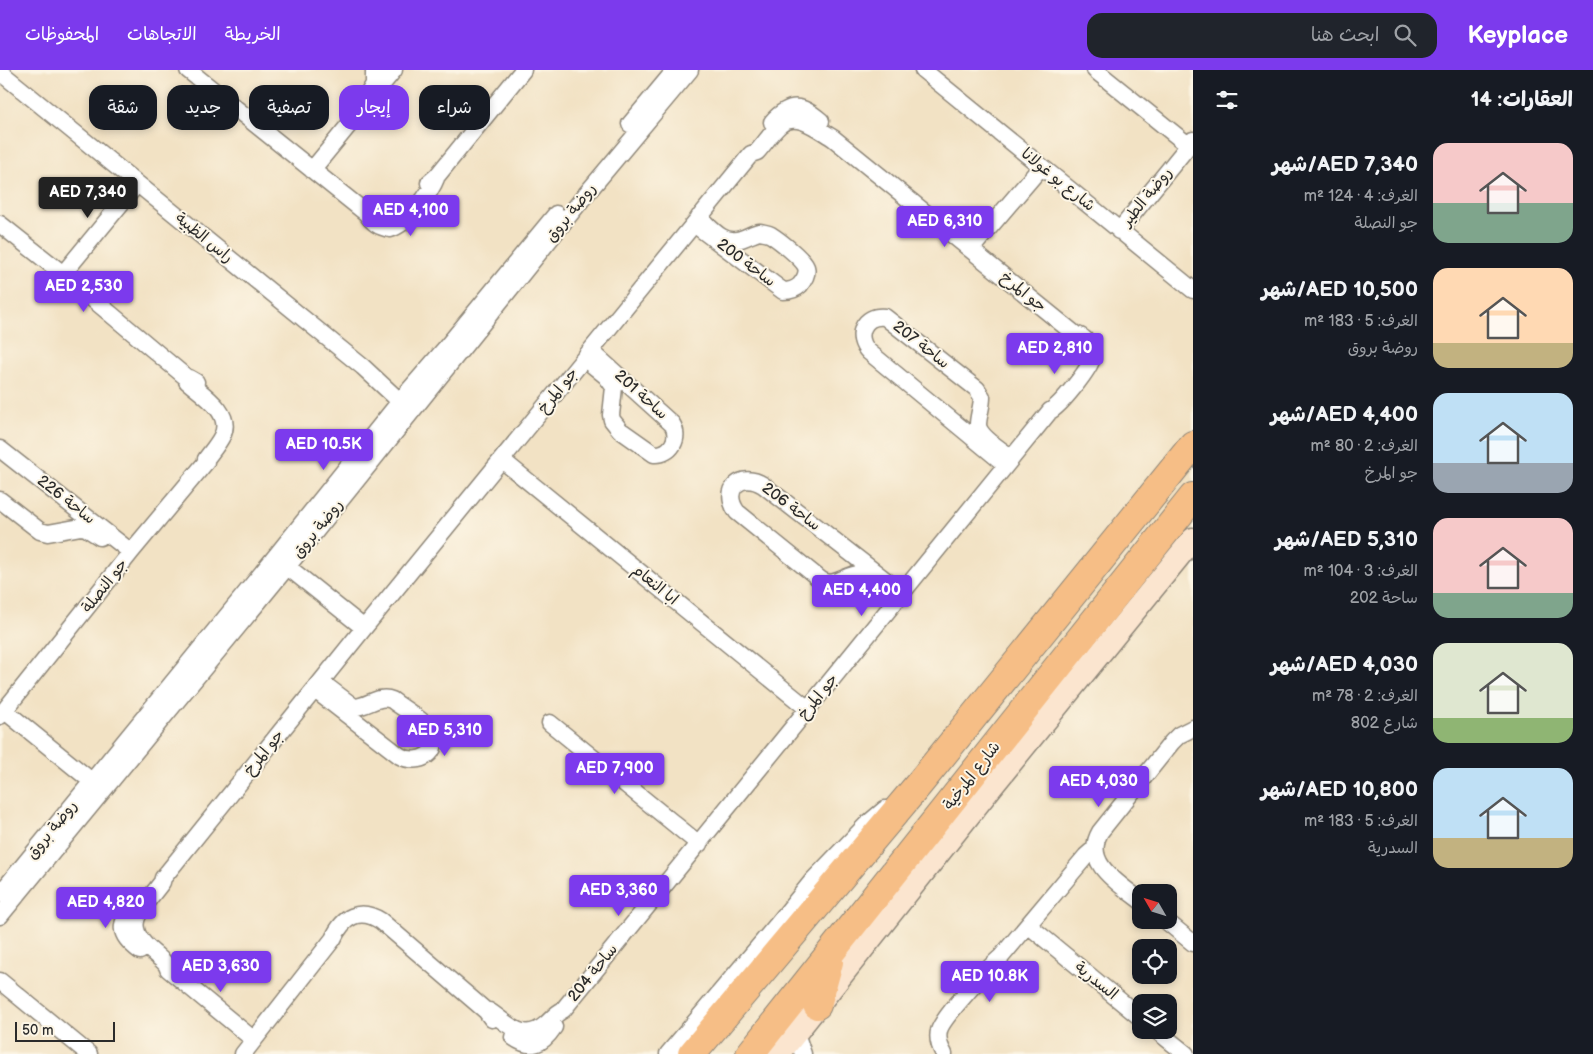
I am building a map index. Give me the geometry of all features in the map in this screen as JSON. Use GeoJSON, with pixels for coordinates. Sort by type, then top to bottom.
{"type":"FeatureCollection","features":[{"type":"Feature","properties":{"kind":"highway"},"geometry":{"type":"LineString","coordinates":[[692,1054],[919,784],[1193,445]]}},
{"type":"Feature","properties":{"kind":"highway","name":"شارع المرخية"},"geometry":{"type":"LineString","coordinates":[[750,1054],[1193,497]]}},
{"type":"Feature","properties":{"kind":"highway"},"geometry":{"type":"LineString","coordinates":[[817,1006],[831,953]]}},
{"type":"Feature","properties":{"kind":"main road","name":"شارع المرخية"},"geometry":{"type":"LineString","coordinates":[[779,1054],[999,777],[1193,539]]}},
{"type":"Feature","properties":{"kind":"street"},"geometry":{"type":"LineString","coordinates":[[188,70],[366,213],[377,226],[390,230],[404,223],[433,188],[437,176],[523,70]]}},
{"type":"Feature","properties":{"kind":"street"},"geometry":{"type":"LineString","coordinates":[[310,168],[372,89],[375,75],[374,70]]}},
{"type":"Feature","properties":{"kind":"street"},"geometry":{"type":"LineString","coordinates":[[310,168],[394,70]]}},
{"type":"Feature","properties":{"kind":"street","name":"روضة بروق"},"geometry":{"type":"LineString","coordinates":[[408,403],[443,351],[675,70]]}},
{"type":"Feature","properties":{"kind":"street","name":"روضة بروق"},"geometry":{"type":"LineString","coordinates":[[0,916],[98,786],[408,403],[690,70]]}},
{"type":"Feature","properties":{"kind":"street","name":"شارع بو غولانا"},"geometry":{"type":"LineString","coordinates":[[923,70],[1193,290]]}},
{"type":"Feature","properties":{"kind":"street"},"geometry":{"type":"LineString","coordinates":[[1094,70],[1191,142]]}},
{"type":"Feature","properties":{"kind":"street","name":"راس الظبية"},"geometry":{"type":"LineString","coordinates":[[0,72],[363,367],[375,373],[408,403]]}},
{"type":"Feature","properties":{"kind":"street","name":"جو المرخ"},"geometry":{"type":"LineString","coordinates":[[254,1040],[168,969],[166,964],[142,944],[135,929],[138,915],[164,878],[364,628],[696,221],[751,154],[757,152],[779,126],[790,119],[804,121],[833,138],[1076,334],[1081,353],[1080,367],[1052,404],[1050,411],[699,844]]}},
{"type":"Feature","properties":{"kind":"street","name":"روضة الطير"},"geometry":{"type":"LineString","coordinates":[[1119,230],[1191,142]]}},
{"type":"Feature","properties":{"kind":"street"},"geometry":{"type":"LineString","coordinates":[[971,249],[1041,167]]}},
{"type":"Feature","properties":{"kind":"street"},"geometry":{"type":"LineString","coordinates":[[63,274],[137,184]]}},
{"type":"Feature","properties":{"kind":"street","name":"ساحة 200"},"geometry":{"type":"LineString","coordinates":[[696,221],[724,239],[734,241],[760,232],[774,237],[802,262],[806,268],[803,282],[797,288],[783,291],[743,262],[696,221]]}},
{"type":"Feature","properties":{"kind":"street","name":"جو النصلة"},"geometry":{"type":"LineString","coordinates":[[0,224],[187,378],[216,407],[224,418],[225,424],[222,436],[206,459],[206,462],[2,713],[98,786]]}},
{"type":"Feature","properties":{"kind":"street"},"geometry":{"type":"LineString","coordinates":[[743,262],[742,250],[746,237]]}},
{"type":"Feature","properties":{"kind":"street","name":"ساحة 207"},"geometry":{"type":"LineString","coordinates":[[878,316],[884,317],[977,389],[982,398],[978,426],[981,433],[1009,461],[955,423],[863,346],[861,333],[863,327],[871,319],[878,316]]}},
{"type":"Feature","properties":{"kind":"street","name":"ساحة 201"},"geometry":{"type":"LineString","coordinates":[[588,355],[639,393],[667,418],[676,429],[674,444],[665,452],[659,454],[649,452],[616,426],[611,415],[614,400],[612,381],[588,355]]}},
{"type":"Feature","properties":{"kind":"street"},"geometry":{"type":"LineString","coordinates":[[614,400],[626,394],[639,393]]}},
{"type":"Feature","properties":{"kind":"street"},"geometry":{"type":"LineString","coordinates":[[955,423],[968,422],[980,414]]}},
{"type":"Feature","properties":{"kind":"street","name":"ساحة 226"},"geometry":{"type":"LineString","coordinates":[[0,449],[67,501],[129,555]]}},
{"type":"Feature","properties":{"kind":"street","name":"ابا النعام"},"geometry":{"type":"LineString","coordinates":[[502,460],[808,709]]}},
{"type":"Feature","properties":{"kind":"street","name":"ساحة 206"},"geometry":{"type":"LineString","coordinates":[[746,479],[757,481],[847,550],[900,596],[868,575],[857,574],[831,583],[821,580],[737,512],[730,499],[734,486],[746,479]]}},
{"type":"Feature","properties":{"kind":"street","name":"ساحة 226"},"geometry":{"type":"LineString","coordinates":[[0,500],[40,531],[48,533],[75,527],[86,528],[129,555]]}},
{"type":"Feature","properties":{"kind":"street"},"geometry":{"type":"LineString","coordinates":[[62,530],[67,516],[67,501]]}},
{"type":"Feature","properties":{"kind":"street"},"geometry":{"type":"LineString","coordinates":[[845,578],[850,564],[847,550]]}},
{"type":"Feature","properties":{"kind":"street"},"geometry":{"type":"LineString","coordinates":[[281,562],[364,628]]}},
{"type":"Feature","properties":{"kind":"street"},"geometry":{"type":"LineString","coordinates":[[318,686],[354,707],[366,705],[379,698],[392,700],[425,724],[431,731],[434,740],[432,749],[426,757],[408,761],[365,729],[318,686]]}},
{"type":"Feature","properties":{"kind":"street"},"geometry":{"type":"LineString","coordinates":[[365,729],[366,705]]}},
{"type":"Feature","properties":{"kind":"street"},"geometry":{"type":"LineString","coordinates":[[550,722],[699,844]]}},
{"type":"Feature","properties":{"kind":"street"},"geometry":{"type":"LineString","coordinates":[[1132,894],[1101,866],[1094,849],[1096,838],[1172,742],[1179,735],[1193,728]]}},
{"type":"Feature","properties":{"kind":"street"},"geometry":{"type":"LineString","coordinates":[[1132,885],[1112,868],[1105,856],[1104,840],[1106,835],[1177,748],[1193,738]]}},
{"type":"Feature","properties":{"kind":"street"},"geometry":{"type":"LineString","coordinates":[[668,1054],[776,926],[812,880],[866,825],[898,798],[919,784]]}},
{"type":"Feature","properties":{"kind":"street","name":"روضة بروق"},"geometry":{"type":"LineString","coordinates":[[0,894],[98,786]]}},
{"type":"Feature","properties":{"kind":"street","name":"ساحة 204"},"geometry":{"type":"LineString","coordinates":[[243,1054],[346,920],[355,915],[367,914],[375,917],[486,1011],[490,1011],[519,1032],[528,1034],[542,1028],[560,1010],[563,1010],[699,844]]}},
{"type":"Feature","properties":{"kind":"street"},"geometry":{"type":"LineString","coordinates":[[944,1054],[939,1041],[943,1022],[1094,849]]}},
{"type":"Feature","properties":{"kind":"street"},"geometry":{"type":"LineString","coordinates":[[1178,924],[1193,936]]}},
{"type":"Feature","properties":{"kind":"street","name":"السدرية"},"geometry":{"type":"LineString","coordinates":[[1028,925],[1132,1011]]}},
{"type":"Feature","properties":{"kind":"street"},"geometry":{"type":"LineString","coordinates":[[1176,929],[1193,943]]}},
{"type":"Feature","properties":{"kind":"street"},"geometry":{"type":"LineString","coordinates":[[956,1054],[949,1041],[952,1026],[996,971],[1001,957]]}},
{"type":"Feature","properties":{"kind":"street"},"geometry":{"type":"LineString","coordinates":[[0,981],[89,1054]]}},
{"type":"Feature","properties":{"kind":"street"},"geometry":{"type":"LineString","coordinates":[[798,1030],[798,1039],[803,1054]]}},
{"type":"Feature","properties":{"kind":"street"},"geometry":{"type":"LineString","coordinates":[[1166,1039],[1182,1053]]}}]}
